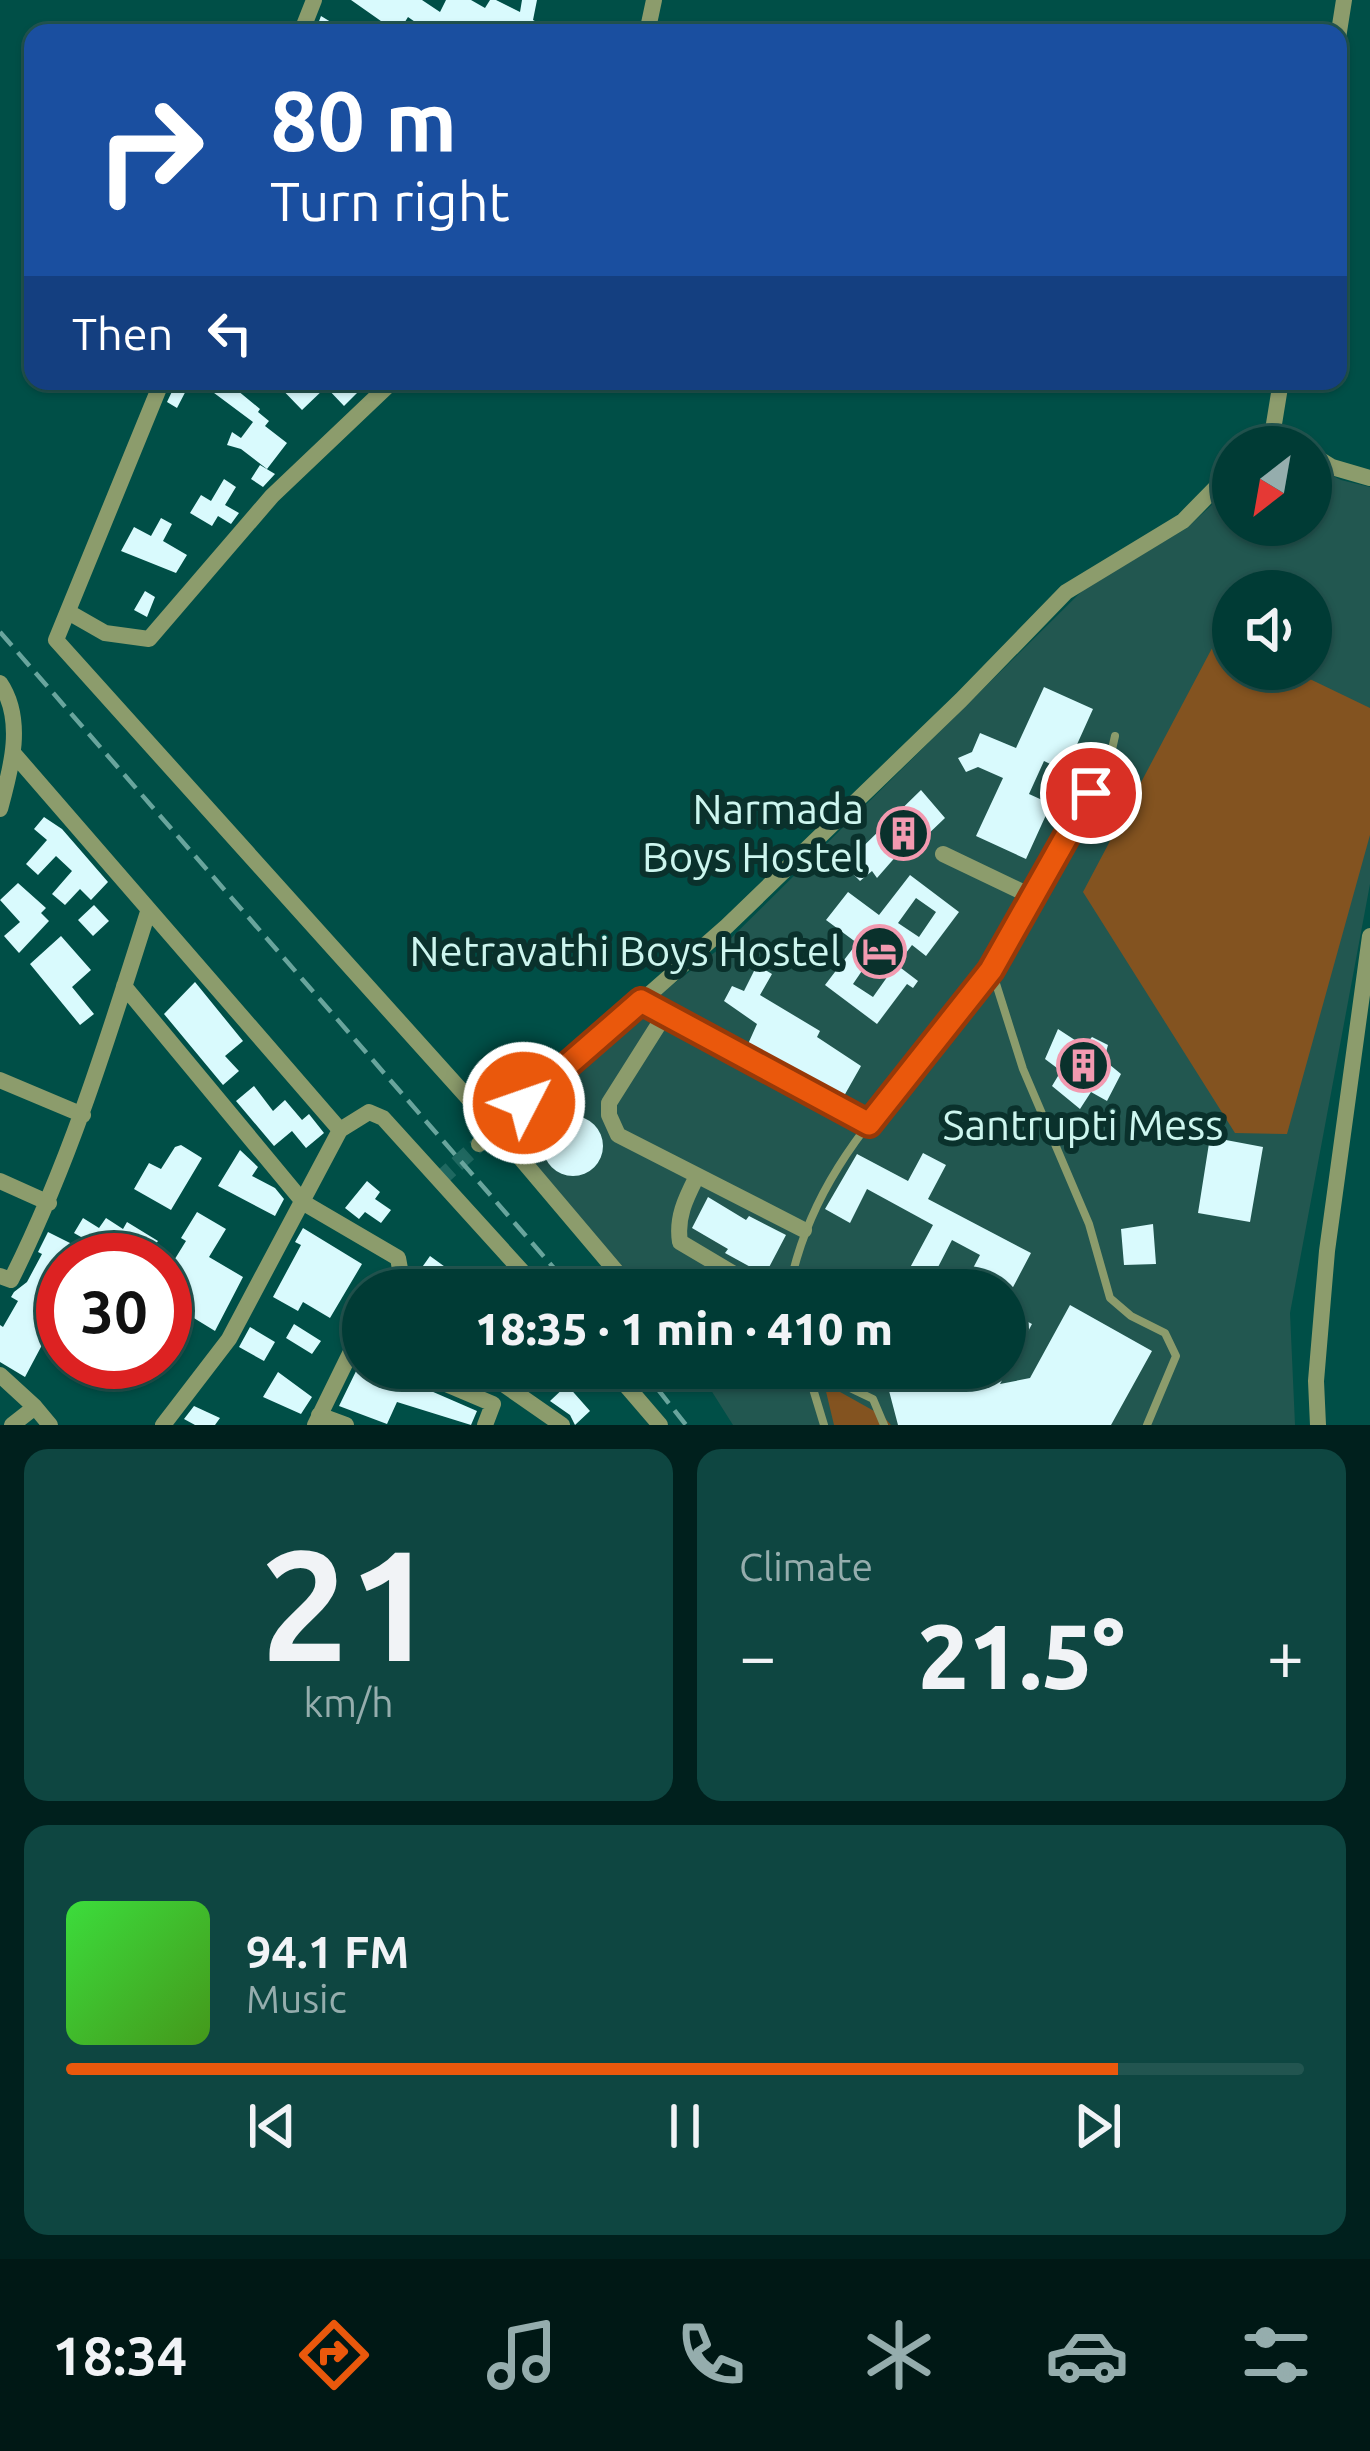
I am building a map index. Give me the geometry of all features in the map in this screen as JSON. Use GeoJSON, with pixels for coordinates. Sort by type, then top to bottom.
{"type":"FeatureCollection","features":[{"type":"Feature","properties":{"kind":"street"},"geometry":{"type":"LineString","coordinates":[[158,390],[56,640],[495,1128],[614,1269]]}},
{"type":"Feature","properties":{"kind":"street"},"geometry":{"type":"LineString","coordinates":[[70,613],[105,633],[149,639],[272,496],[384,390]]}},
{"type":"Feature","properties":{"kind":"street"},"geometry":{"type":"LineString","coordinates":[[1274,426],[1280,390]]}},
{"type":"Feature","properties":{"kind":"street"},"geometry":{"type":"LineString","coordinates":[[1332,466],[1370,478]]}},
{"type":"Feature","properties":{"kind":"street"},"geometry":{"type":"LineString","coordinates":[[478,1144],[727,926],[1066,592],[1184,520],[1212,491]]}},
{"type":"Feature","properties":{"kind":"street"},"geometry":{"type":"LineString","coordinates":[[0,683],[14,726],[14,754],[0,808]]}},
{"type":"Feature","properties":{"kind":"street"},"geometry":{"type":"LineString","coordinates":[[14,754],[340,1130]]}},
{"type":"Feature","properties":{"kind":"street"},"geometry":{"type":"LineString","coordinates":[[943,854],[1033,897]]}},
{"type":"Feature","properties":{"kind":"street"},"geometry":{"type":"LineString","coordinates":[[0,1276],[10,1280],[49,1203],[83,1115],[148,912]]}},
{"type":"Feature","properties":{"kind":"street"},"geometry":{"type":"LineString","coordinates":[[1318,1425],[1316,1381],[1327,1251],[1363,1038],[1370,936]]}},
{"type":"Feature","properties":{"kind":"street"},"geometry":{"type":"LineString","coordinates":[[124,986],[304,1203],[398,1258],[399,1269]]}},
{"type":"Feature","properties":{"kind":"street"},"geometry":{"type":"LineString","coordinates":[[641,1001],[869,1124]]}},
{"type":"Feature","properties":{"kind":"street"},"geometry":{"type":"LineString","coordinates":[[664,1016],[609,1103],[618,1135],[804,1230]]}},
{"type":"Feature","properties":{"kind":"street"},"geometry":{"type":"LineString","coordinates":[[0,1081],[83,1115]]}},
{"type":"Feature","properties":{"kind":"street"},"geometry":{"type":"LineString","coordinates":[[163,1425],[229,1339],[340,1130],[369,1112],[383,1118],[520,1269]]}},
{"type":"Feature","properties":{"kind":"street"},"geometry":{"type":"LineString","coordinates":[[697,1176],[682,1206],[677,1229],[680,1243],[725,1269]]}},
{"type":"Feature","properties":{"kind":"street"},"geometry":{"type":"LineString","coordinates":[[0,1181],[49,1203]]}},
{"type":"Feature","properties":{"kind":"street"},"geometry":{"type":"LineString","coordinates":[[0,1376],[50,1425]]}},
{"type":"Feature","properties":{"kind":"street"},"geometry":{"type":"LineString","coordinates":[[342,1376],[317,1420],[346,1425]]}},
{"type":"Feature","properties":{"kind":"street"},"geometry":{"type":"LineString","coordinates":[[458,1389],[493,1404],[485,1425]]}},
{"type":"Feature","properties":{"kind":"street"},"geometry":{"type":"LineString","coordinates":[[510,1389],[562,1425]]}},
{"type":"Feature","properties":{"kind":"street"},"geometry":{"type":"LineString","coordinates":[[629,1389],[660,1425]]}},
{"type":"Feature","properties":{"kind":"street"},"geometry":{"type":"LineString","coordinates":[[12,1425],[35,1407]]}},
{"type":"Feature","properties":{"kind":"lane"},"geometry":{"type":"LineString","coordinates":[[794,1269],[804,1230],[839,1161],[991,970],[1110,758],[1114,736]]}},
{"type":"Feature","properties":{"kind":"lane"},"geometry":{"type":"LineString","coordinates":[[991,970],[1023,1070],[1089,1224],[1111,1298],[1131,1316],[1165,1333],[1176,1356],[1147,1425]]}},
{"type":"Feature","properties":{"kind":"lane"},"geometry":{"type":"LineString","coordinates":[[813,1389],[824,1425]]}},
{"type":"Feature","properties":{"kind":"lane"},"geometry":{"type":"LineString","coordinates":[[852,1389],[873,1399],[884,1425]]}},
{"type":"Feature","properties":{"kind":"shaded area"},"geometry":{"type":"Polygon","coordinates":[[[1332,476],[1370,487],[1370,884],[1290,1313],[1295,1425],[733,1425],[710,1389],[1026,1389],[1026,1269],[618,1269],[505,1127],[646,1005],[723,946],[1084,589],[1187,528],[1212,505],[1212,546],[1332,546],[1332,476]]]}},
{"type":"Feature","properties":{"kind":"shaded area"},"geometry":{"type":"Polygon","coordinates":[[[1212,648],[1212,690],[1332,690],[1370,708],[1370,835],[1287,1134],[1235,1133],[1083,892],[1212,648]]]}},
{"type":"Feature","properties":{"kind":"shaded area"},"geometry":{"type":"Polygon","coordinates":[[[825,1389],[835,1389],[891,1425],[834,1425],[825,1389]]]}},
{"type":"Feature","properties":{"kind":"building"},"geometry":{"type":"Polygon","coordinates":[[[351,0],[422,0],[440,12],[446,0],[471,0],[485,8],[496,0],[520,12],[522,0],[537,0],[533,20],[540,24],[418,24],[408,17],[404,24],[385,24],[351,0]]]}},
{"type":"Feature","properties":{"kind":"building"},"geometry":{"type":"Polygon","coordinates":[[[173,390],[186,390],[177,408],[167,402],[173,390]]]}},
{"type":"Feature","properties":{"kind":"building"},"geometry":{"type":"Polygon","coordinates":[[[210,390],[237,390],[260,409],[269,421],[265,426],[287,443],[267,469],[241,449],[227,445],[232,432],[241,438],[253,422],[210,390]]]}},
{"type":"Feature","properties":{"kind":"building"},"geometry":{"type":"Polygon","coordinates":[[[283,390],[323,390],[302,410],[283,390]]]}},
{"type":"Feature","properties":{"kind":"building"},"geometry":{"type":"Polygon","coordinates":[[[329,390],[360,390],[344,406],[329,390]]]}},
{"type":"Feature","properties":{"kind":"building"},"geometry":{"type":"Polygon","coordinates":[[[260,465],[275,474],[263,487],[251,479],[260,465]]]}},
{"type":"Feature","properties":{"kind":"building"},"geometry":{"type":"Polygon","coordinates":[[[224,479],[236,487],[225,505],[239,513],[231,524],[218,516],[212,526],[190,513],[201,495],[211,501],[224,479]]]}},
{"type":"Feature","properties":{"kind":"building"},"geometry":{"type":"Polygon","coordinates":[[[161,518],[172,524],[163,541],[187,555],[176,573],[121,551],[134,527],[151,536],[161,518]]]}},
{"type":"Feature","properties":{"kind":"building"},"geometry":{"type":"Polygon","coordinates":[[[145,591],[155,597],[147,617],[134,610],[145,591]]]}},
{"type":"Feature","properties":{"kind":"building"},"geometry":{"type":"Polygon","coordinates":[[[1044,687],[1093,709],[1065,771],[1044,761],[1029,794],[1051,804],[1026,859],[976,836],[1003,778],[978,767],[966,772],[958,758],[972,752],[980,733],[1016,748],[1044,687]]]}},
{"type":"Feature","properties":{"kind":"building","name":"Narmada Boys Hostel"},"geometry":{"type":"Polygon","coordinates":[[[921,790],[945,818],[903,858],[898,854],[877,878],[872,871],[860,881],[844,865],[921,790]]]}},
{"type":"Feature","properties":{"kind":"building"},"geometry":{"type":"Polygon","coordinates":[[[44,817],[62,829],[108,882],[91,900],[80,889],[65,905],[52,894],[72,871],[56,856],[38,875],[26,864],[47,840],[34,829],[44,817]]]}},
{"type":"Feature","properties":{"kind":"building","name":"Netravathi Boys Hostel"},"geometry":{"type":"Polygon","coordinates":[[[910,875],[959,912],[926,956],[912,945],[897,965],[918,981],[913,988],[907,984],[877,1024],[825,985],[857,943],[826,920],[848,892],[879,915],[910,875]],[[916,898],[898,923],[919,937],[936,912],[916,898]],[[870,959],[853,984],[873,997],[890,973],[870,959]]]}},
{"type":"Feature","properties":{"kind":"building"},"geometry":{"type":"Polygon","coordinates":[[[18,883],[46,908],[41,913],[49,921],[19,953],[4,936],[20,922],[0,900],[18,883]]]}},
{"type":"Feature","properties":{"kind":"building"},"geometry":{"type":"Polygon","coordinates":[[[94,905],[109,921],[93,936],[78,920],[94,905]]]}},
{"type":"Feature","properties":{"kind":"building"},"geometry":{"type":"Polygon","coordinates":[[[61,936],[91,970],[72,987],[94,1014],[80,1025],[30,964],[61,936]]]}},
{"type":"Feature","properties":{"kind":"building"},"geometry":{"type":"Polygon","coordinates":[[[757,965],[772,974],[760,995],[820,1031],[817,1037],[861,1066],[844,1096],[748,1044],[757,1024],[724,1001],[732,986],[744,991],[757,965]]]}},
{"type":"Feature","properties":{"kind":"building"},"geometry":{"type":"Polygon","coordinates":[[[195,982],[243,1041],[225,1056],[239,1071],[223,1085],[164,1014],[195,982]]]}},
{"type":"Feature","properties":{"kind":"building","name":"Santrupti Mess"},"geometry":{"type":"Polygon","coordinates":[[[1058,1029],[1084,1046],[1092,1037],[1108,1045],[1104,1060],[1121,1074],[1107,1101],[1091,1092],[1080,1109],[1052,1086],[1061,1071],[1045,1059],[1058,1029]]]}},
{"type":"Feature","properties":{"kind":"building"},"geometry":{"type":"Polygon","coordinates":[[[254,1086],[273,1111],[285,1100],[302,1120],[309,1114],[324,1133],[306,1148],[292,1131],[274,1146],[236,1101],[254,1086]]]}},
{"type":"Feature","properties":{"kind":"building"},"geometry":{"type":"Polygon","coordinates":[[[573,1116],[594,1125],[603,1146],[594,1167],[573,1176],[552,1167],[543,1146],[552,1125],[573,1116]]]}},
{"type":"Feature","properties":{"kind":"building"},"geometry":{"type":"Polygon","coordinates":[[[1210,1137],[1263,1147],[1250,1222],[1198,1213],[1210,1137]]]}},
{"type":"Feature","properties":{"kind":"building"},"geometry":{"type":"Polygon","coordinates":[[[181,1145],[202,1158],[171,1210],[134,1189],[149,1163],[161,1169],[181,1145]]]}},
{"type":"Feature","properties":{"kind":"building"},"geometry":{"type":"Polygon","coordinates":[[[240,1150],[258,1167],[252,1176],[275,1188],[284,1199],[275,1216],[218,1186],[240,1150]]]}},
{"type":"Feature","properties":{"kind":"building"},"geometry":{"type":"Polygon","coordinates":[[[923,1153],[946,1165],[928,1199],[1031,1253],[1023,1269],[973,1269],[980,1255],[952,1240],[937,1269],[909,1269],[933,1225],[867,1189],[850,1223],[825,1209],[857,1154],[908,1181],[923,1153]]]}},
{"type":"Feature","properties":{"kind":"building"},"geometry":{"type":"Polygon","coordinates":[[[367,1181],[380,1192],[375,1199],[391,1210],[381,1223],[365,1212],[359,1219],[345,1208],[367,1181]]]}},
{"type":"Feature","properties":{"kind":"building"},"geometry":{"type":"Polygon","coordinates":[[[708,1197],[746,1220],[749,1216],[786,1235],[768,1269],[754,1269],[692,1228],[708,1197]]]}},
{"type":"Feature","properties":{"kind":"building"},"geometry":{"type":"Polygon","coordinates":[[[197,1212],[226,1229],[209,1257],[243,1277],[215,1331],[192,1317],[192,1233],[184,1233],[197,1212]]]}},
{"type":"Feature","properties":{"kind":"building"},"geometry":{"type":"Polygon","coordinates":[[[83,1218],[99,1228],[106,1218],[123,1229],[127,1222],[145,1233],[74,1233],[83,1218]]]}},
{"type":"Feature","properties":{"kind":"building"},"geometry":{"type":"Polygon","coordinates":[[[1153,1224],[1156,1264],[1124,1265],[1121,1229],[1153,1224]]]}},
{"type":"Feature","properties":{"kind":"building"},"geometry":{"type":"Polygon","coordinates":[[[303,1228],[362,1264],[359,1269],[342,1269],[342,1298],[330,1318],[303,1302],[298,1311],[273,1297],[301,1245],[295,1242],[303,1228]]]}},
{"type":"Feature","properties":{"kind":"building"},"geometry":{"type":"Polygon","coordinates":[[[430,1256],[448,1269],[421,1269],[430,1256]]]}},
{"type":"Feature","properties":{"kind":"building"},"geometry":{"type":"Polygon","coordinates":[[[36,1265],[36,1356],[25,1377],[0,1362],[0,1325],[18,1301],[11,1297],[14,1292],[27,1282],[36,1265]]]}},
{"type":"Feature","properties":{"kind":"building"},"geometry":{"type":"Polygon","coordinates":[[[1070,1305],[1152,1351],[1111,1425],[898,1425],[889,1389],[1026,1389],[1070,1305]]]}},
{"type":"Feature","properties":{"kind":"building"},"geometry":{"type":"Polygon","coordinates":[[[294,1324],[321,1341],[312,1354],[286,1338],[294,1324]]]}},
{"type":"Feature","properties":{"kind":"building"},"geometry":{"type":"Polygon","coordinates":[[[250,1327],[275,1342],[264,1361],[239,1347],[250,1327]]]}},
{"type":"Feature","properties":{"kind":"building"},"geometry":{"type":"Polygon","coordinates":[[[278,1372],[312,1397],[301,1414],[263,1397],[278,1372]]]}},
{"type":"Feature","properties":{"kind":"building"},"geometry":{"type":"Polygon","coordinates":[[[347,1389],[426,1389],[477,1411],[471,1425],[397,1402],[387,1424],[339,1406],[347,1389]]]}},
{"type":"Feature","properties":{"kind":"building"},"geometry":{"type":"Polygon","coordinates":[[[563,1389],[571,1389],[590,1411],[575,1425],[570,1415],[550,1401],[563,1389]]]}},
{"type":"Feature","properties":{"kind":"building"},"geometry":{"type":"Polygon","coordinates":[[[194,1406],[220,1418],[215,1425],[195,1425],[184,1419],[194,1406]]]}},
{"type":"Feature","properties":{"kind":"tunnel"},"geometry":{"type":"LineString","coordinates":[[439,1180],[479,1144]]}},
{"type":"Feature","properties":{"kind":"railway"},"geometry":{"type":"LineString","coordinates":[[0,632],[555,1269]]}},
{"type":"Feature","properties":{"kind":"railway"},"geometry":{"type":"LineString","coordinates":[[658,1389],[686,1425]]}},
{"type":"Feature","properties":{"kind":"place","name":"Narmada Boys Hostel"},"geometry":{"type":"Point","coordinates":[903,833]}},
{"type":"Feature","properties":{"kind":"place","name":"Netravathi Boys Hostel"},"geometry":{"type":"Point","coordinates":[880,951]}},
{"type":"Feature","properties":{"kind":"place","name":"Santrupti Mess"},"geometry":{"type":"Point","coordinates":[1083,1066]}},
{"type":"Feature","properties":{"kind":"route"},"geometry":{"type":"LineString","coordinates":[[524,1103],[641,1001],[869,1124],[991,970],[1091,793]]}}]}
